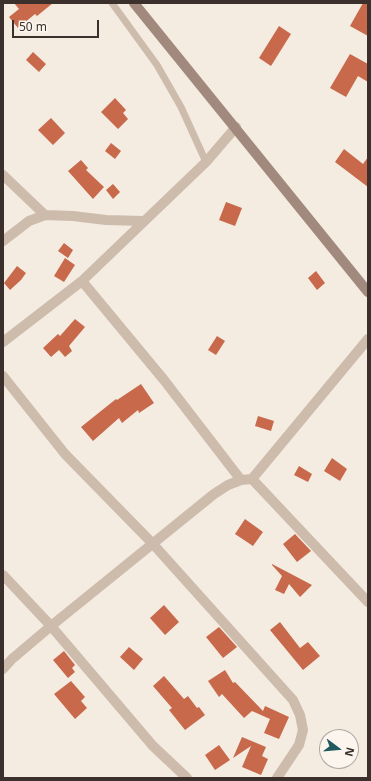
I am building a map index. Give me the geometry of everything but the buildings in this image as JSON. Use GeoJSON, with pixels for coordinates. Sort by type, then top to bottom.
{"type":"FeatureCollection","features":[{"type":"Feature","properties":{"kind":"main road"},"geometry":{"type":"LineString","coordinates":[[134,3],[236,127],[368,292]]}},
{"type":"Feature","properties":{"kind":"street"},"geometry":{"type":"LineString","coordinates":[[3,342],[82,281],[206,162],[236,127]]}},
{"type":"Feature","properties":{"kind":"street"},"geometry":{"type":"LineString","coordinates":[[3,175],[45,215]]}},
{"type":"Feature","properties":{"kind":"street"},"geometry":{"type":"LineString","coordinates":[[3,241],[28,221],[45,215],[73,216],[106,220],[144,221]]}},
{"type":"Feature","properties":{"kind":"street"},"geometry":{"type":"LineString","coordinates":[[82,281],[247,479],[368,602]]}},
{"type":"Feature","properties":{"kind":"street"},"geometry":{"type":"LineString","coordinates":[[3,669],[12,659],[51,626],[214,494],[228,485],[247,479],[368,339]]}},
{"type":"Feature","properties":{"kind":"street"},"geometry":{"type":"LineString","coordinates":[[3,376],[65,454],[153,544],[293,700],[300,715],[303,730],[299,745],[277,778]]}},
{"type":"Feature","properties":{"kind":"street"},"geometry":{"type":"LineString","coordinates":[[3,575],[51,626],[153,746],[187,778]]}},
{"type":"Feature","properties":{"kind":"lane"},"geometry":{"type":"LineString","coordinates":[[112,3],[157,65],[181,107],[206,162]]}}]}
